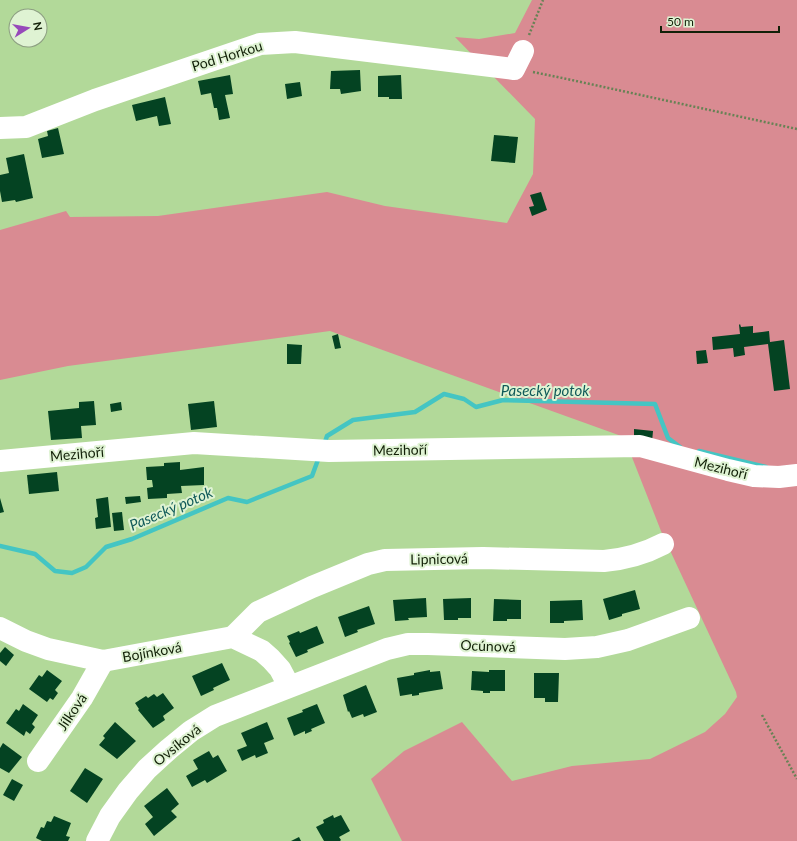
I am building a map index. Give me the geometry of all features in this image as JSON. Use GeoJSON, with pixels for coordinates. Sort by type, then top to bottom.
{"type":"FeatureCollection","features":[{"type":"Feature","properties":{"kind":"street","name":"Pod Horkou"},"geometry":{"type":"LineString","coordinates":[[0,128],[26,127],[95,100],[260,44],[295,42],[519,60]]}},
{"type":"Feature","properties":{"kind":"street","name":"Mezihoří"},"geometry":{"type":"LineString","coordinates":[[0,461],[194,444],[322,450],[640,446],[754,476],[779,477],[797,475]]}},
{"type":"Feature","properties":{"kind":"street","name":"Lipnicová"},"geometry":{"type":"LineString","coordinates":[[233,638],[258,612],[312,587],[368,564],[385,560],[483,558],[604,561],[638,556],[663,544]]}},
{"type":"Feature","properties":{"kind":"street","name":"Ocúnová"},"geometry":{"type":"LineString","coordinates":[[289,686],[387,649],[408,644],[565,649],[597,647],[628,640],[689,618]]}},
{"type":"Feature","properties":{"kind":"street","name":"Bojínková"},"geometry":{"type":"LineString","coordinates":[[0,628],[26,641],[41,646],[103,661],[233,638]]}},
{"type":"Feature","properties":{"kind":"street"},"geometry":{"type":"LineString","coordinates":[[233,638],[262,651],[280,669],[289,686]]}},
{"type":"Feature","properties":{"kind":"street","name":"Jílková"},"geometry":{"type":"LineString","coordinates":[[38,761],[82,698],[103,661]]}},
{"type":"Feature","properties":{"kind":"street","name":"Ovsíková"},"geometry":{"type":"LineString","coordinates":[[97,841],[110,816],[128,791],[152,764],[191,731],[215,716],[289,686]]}},
{"type":"Feature","properties":{"kind":"path"},"geometry":{"type":"LineString","coordinates":[[542,0],[519,60],[567,79],[797,129]]}},
{"type":"Feature","properties":{"kind":"path"},"geometry":{"type":"LineString","coordinates":[[762,715],[797,779]]}},
{"type":"Feature","properties":{"kind":"shaded area"},"geometry":{"type":"Polygon","coordinates":[[[532,0],[797,0],[797,841],[402,841],[371,779],[404,751],[462,722],[512,781],[572,766],[650,759],[705,732],[725,714],[737,697],[736,692],[661,531],[624,437],[330,331],[68,366],[0,380],[0,230],[66,211],[70,217],[158,216],[327,192],[385,206],[507,223],[533,174],[535,119],[455,37],[479,39],[515,33],[532,0]]]}},
{"type":"Feature","properties":{"kind":"building"},"geometry":{"type":"Polygon","coordinates":[[[360,70],[361,91],[341,94],[340,89],[330,89],[331,71],[360,70]]]}},
{"type":"Feature","properties":{"kind":"building"},"geometry":{"type":"Polygon","coordinates":[[[230,75],[233,94],[225,95],[230,118],[219,120],[217,108],[214,108],[211,93],[201,95],[198,81],[230,75]]]}},
{"type":"Feature","properties":{"kind":"building"},"geometry":{"type":"Polygon","coordinates":[[[401,75],[402,99],[378,97],[378,76],[401,75]]]}},
{"type":"Feature","properties":{"kind":"building"},"geometry":{"type":"Polygon","coordinates":[[[300,82],[302,96],[287,99],[285,84],[300,82]]]}},
{"type":"Feature","properties":{"kind":"building"},"geometry":{"type":"Polygon","coordinates":[[[165,97],[171,124],[159,126],[157,116],[136,121],[132,105],[165,97]]]}},
{"type":"Feature","properties":{"kind":"building"},"geometry":{"type":"Polygon","coordinates":[[[58,128],[64,154],[42,158],[38,139],[48,136],[47,131],[58,128]]]}},
{"type":"Feature","properties":{"kind":"building"},"geometry":{"type":"Polygon","coordinates":[[[494,135],[518,137],[515,163],[491,161],[494,135]]]}},
{"type":"Feature","properties":{"kind":"building"},"geometry":{"type":"Polygon","coordinates":[[[24,154],[33,198],[16,202],[15,200],[2,202],[0,175],[9,173],[6,158],[24,154]]]}},
{"type":"Feature","properties":{"kind":"building"},"geometry":{"type":"Polygon","coordinates":[[[541,192],[547,210],[532,216],[529,207],[534,206],[530,195],[541,192]]]}},
{"type":"Feature","properties":{"kind":"building"},"geometry":{"type":"Polygon","coordinates":[[[740,324],[741,327],[753,326],[753,333],[769,331],[770,342],[784,340],[790,389],[774,391],[768,344],[744,347],[745,355],[734,357],[733,348],[713,350],[712,337],[740,334],[740,324]]]}},
{"type":"Feature","properties":{"kind":"building"},"geometry":{"type":"Polygon","coordinates":[[[338,334],[341,348],[335,349],[332,336],[338,334]]]}},
{"type":"Feature","properties":{"kind":"building"},"geometry":{"type":"Polygon","coordinates":[[[287,344],[302,345],[301,364],[287,364],[287,344]]]}},
{"type":"Feature","properties":{"kind":"building"},"geometry":{"type":"Polygon","coordinates":[[[706,350],[708,363],[697,364],[696,351],[706,350]]]}},
{"type":"Feature","properties":{"kind":"building"},"geometry":{"type":"Polygon","coordinates":[[[94,401],[96,425],[81,426],[82,438],[51,440],[48,411],[79,408],[79,402],[94,401]]]}},
{"type":"Feature","properties":{"kind":"building"},"geometry":{"type":"Polygon","coordinates":[[[214,401],[217,427],[191,430],[188,404],[214,401]]]}},
{"type":"Feature","properties":{"kind":"building"},"geometry":{"type":"Polygon","coordinates":[[[121,402],[122,410],[111,412],[110,404],[121,402]]]}},
{"type":"Feature","properties":{"kind":"building"},"geometry":{"type":"Polygon","coordinates":[[[634,429],[653,431],[652,442],[634,441],[634,429]]]}},
{"type":"Feature","properties":{"kind":"building"},"geometry":{"type":"Polygon","coordinates":[[[180,462],[180,470],[204,467],[204,485],[181,486],[182,493],[167,494],[167,498],[148,499],[147,488],[153,487],[152,480],[147,480],[146,467],[164,466],[164,463],[180,462]]]}},
{"type":"Feature","properties":{"kind":"building"},"geometry":{"type":"Polygon","coordinates":[[[57,472],[59,491],[29,494],[27,475],[57,472]]]}},
{"type":"Feature","properties":{"kind":"building"},"geometry":{"type":"Polygon","coordinates":[[[140,496],[141,502],[126,504],[125,497],[140,496]]]}},
{"type":"Feature","properties":{"kind":"building"},"geometry":{"type":"Polygon","coordinates":[[[108,497],[111,527],[96,529],[95,518],[98,517],[96,499],[108,497]]]}},
{"type":"Feature","properties":{"kind":"building"},"geometry":{"type":"Polygon","coordinates":[[[0,498],[4,512],[0,513],[0,498]]]}},
{"type":"Feature","properties":{"kind":"building"},"geometry":{"type":"Polygon","coordinates":[[[122,512],[124,530],[114,531],[112,513],[122,512]]]}},
{"type":"Feature","properties":{"kind":"building"},"geometry":{"type":"Polygon","coordinates":[[[635,590],[640,609],[622,614],[622,616],[609,620],[603,599],[635,590]]]}},
{"type":"Feature","properties":{"kind":"building"},"geometry":{"type":"Polygon","coordinates":[[[426,598],[427,617],[408,618],[409,620],[395,621],[393,600],[426,598]]]}},
{"type":"Feature","properties":{"kind":"building"},"geometry":{"type":"Polygon","coordinates":[[[471,598],[471,618],[444,620],[443,599],[471,598]]]}},
{"type":"Feature","properties":{"kind":"building"},"geometry":{"type":"Polygon","coordinates":[[[494,599],[521,600],[521,619],[493,621],[494,599]]]}},
{"type":"Feature","properties":{"kind":"building"},"geometry":{"type":"Polygon","coordinates":[[[582,600],[583,620],[564,621],[564,623],[550,623],[550,601],[582,600]]]}},
{"type":"Feature","properties":{"kind":"building"},"geometry":{"type":"Polygon","coordinates":[[[369,606],[375,624],[357,630],[358,632],[345,637],[338,617],[369,606]]]}},
{"type":"Feature","properties":{"kind":"building"},"geometry":{"type":"Polygon","coordinates":[[[317,626],[324,643],[307,650],[308,652],[296,657],[287,636],[299,631],[300,633],[317,626]]]}},
{"type":"Feature","properties":{"kind":"building"},"geometry":{"type":"Polygon","coordinates":[[[5,647],[14,655],[6,666],[0,661],[0,653],[5,647]]]}},
{"type":"Feature","properties":{"kind":"building"},"geometry":{"type":"Polygon","coordinates":[[[222,663],[230,680],[213,688],[214,690],[201,696],[192,676],[222,663]]]}},
{"type":"Feature","properties":{"kind":"building"},"geometry":{"type":"Polygon","coordinates":[[[47,670],[62,681],[55,690],[58,693],[53,700],[50,698],[47,702],[29,689],[39,675],[42,677],[47,670]]]}},
{"type":"Feature","properties":{"kind":"building"},"geometry":{"type":"Polygon","coordinates":[[[430,670],[430,672],[440,671],[443,689],[419,693],[419,695],[412,696],[412,694],[400,696],[397,678],[430,670]]]}},
{"type":"Feature","properties":{"kind":"building"},"geometry":{"type":"Polygon","coordinates":[[[489,670],[505,670],[505,691],[490,691],[490,693],[483,693],[483,691],[471,690],[472,671],[489,672],[489,670]]]}},
{"type":"Feature","properties":{"kind":"building"},"geometry":{"type":"Polygon","coordinates":[[[534,673],[559,673],[558,702],[545,702],[545,698],[534,698],[534,673]]]}},
{"type":"Feature","properties":{"kind":"building"},"geometry":{"type":"Polygon","coordinates":[[[366,685],[377,712],[364,717],[363,714],[352,718],[349,711],[348,712],[343,695],[366,685]]]}},
{"type":"Feature","properties":{"kind":"building"},"geometry":{"type":"Polygon","coordinates":[[[163,693],[174,708],[163,716],[165,720],[153,728],[138,710],[139,709],[135,703],[146,696],[148,698],[154,694],[157,697],[163,693]]]}},
{"type":"Feature","properties":{"kind":"building"},"geometry":{"type":"Polygon","coordinates":[[[23,704],[38,715],[32,724],[35,727],[30,734],[26,731],[24,736],[6,723],[16,709],[19,711],[23,704]]]}},
{"type":"Feature","properties":{"kind":"building"},"geometry":{"type":"Polygon","coordinates":[[[317,704],[325,723],[311,729],[312,731],[305,734],[305,731],[294,736],[287,718],[303,712],[302,710],[317,704]]]}},
{"type":"Feature","properties":{"kind":"building"},"geometry":{"type":"Polygon","coordinates":[[[115,722],[136,741],[117,759],[99,745],[105,738],[103,736],[115,722]]]}},
{"type":"Feature","properties":{"kind":"building"},"geometry":{"type":"Polygon","coordinates":[[[267,722],[274,739],[264,743],[268,753],[256,758],[255,755],[242,761],[237,750],[247,746],[241,733],[267,722]]]}},
{"type":"Feature","properties":{"kind":"building"},"geometry":{"type":"Polygon","coordinates":[[[3,743],[22,757],[9,773],[0,768],[0,748],[3,743]]]}},
{"type":"Feature","properties":{"kind":"building"},"geometry":{"type":"Polygon","coordinates":[[[209,751],[213,758],[218,755],[227,771],[207,783],[205,780],[192,787],[186,776],[198,769],[193,760],[209,751]]]}},
{"type":"Feature","properties":{"kind":"building"},"geometry":{"type":"Polygon","coordinates":[[[85,768],[103,779],[87,803],[70,791],[85,768]]]}},
{"type":"Feature","properties":{"kind":"building"},"geometry":{"type":"Polygon","coordinates":[[[12,779],[23,785],[14,801],[3,795],[12,779]]]}},
{"type":"Feature","properties":{"kind":"building"},"geometry":{"type":"Polygon","coordinates":[[[167,788],[179,804],[171,811],[177,817],[154,836],[145,824],[153,817],[144,806],[167,788]]]}},
{"type":"Feature","properties":{"kind":"building"},"geometry":{"type":"Polygon","coordinates":[[[333,815],[334,818],[341,815],[350,831],[339,837],[341,840],[340,841],[324,841],[316,827],[324,823],[323,820],[333,815]]]}},
{"type":"Feature","properties":{"kind":"building"},"geometry":{"type":"Polygon","coordinates":[[[54,816],[71,823],[66,836],[70,837],[68,841],[42,841],[36,838],[41,827],[44,828],[47,821],[51,822],[54,816]]]}},
{"type":"Feature","properties":{"kind":"building"},"geometry":{"type":"Polygon","coordinates":[[[299,837],[301,841],[291,841],[299,837]]]}},
{"type":"Feature","properties":{"kind":"waterway","name":"Pasecký potok"},"geometry":{"type":"LineString","coordinates":[[324,445],[327,436],[353,420],[415,412],[444,394],[464,399],[476,407],[503,400],[655,404],[668,438],[680,447]]}},
{"type":"Feature","properties":{"kind":"waterway","name":"Pasecký potok"},"geometry":{"type":"LineString","coordinates":[[699,451],[766,467]]}},
{"type":"Feature","properties":{"kind":"waterway","name":"Pasecký potok"},"geometry":{"type":"LineString","coordinates":[[0,546],[35,554],[55,571],[72,573],[86,567],[106,547],[132,539],[228,498],[247,502],[312,476],[319,457]]}}]}
